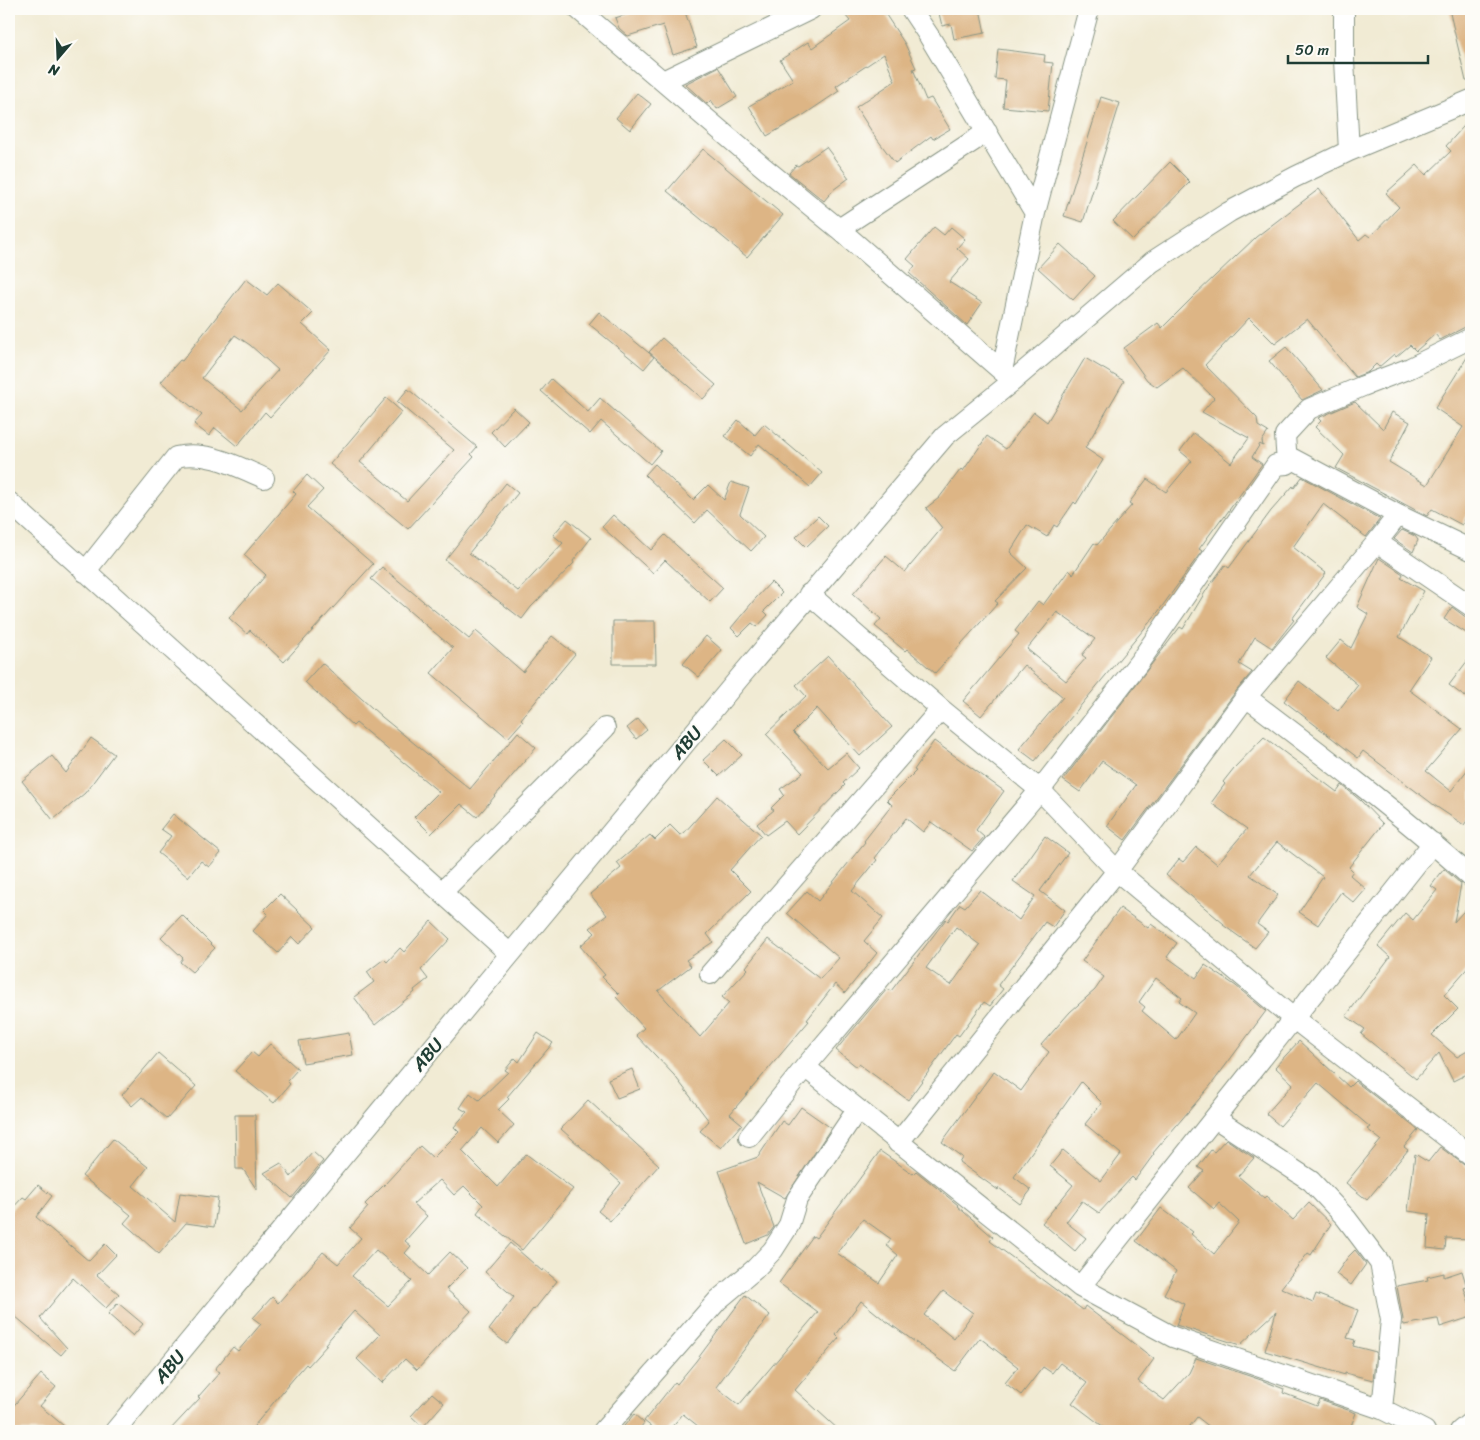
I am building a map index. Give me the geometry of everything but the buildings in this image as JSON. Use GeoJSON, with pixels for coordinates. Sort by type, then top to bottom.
{"type":"FeatureCollection","features":[{"type":"Feature","properties":{"kind":"street"},"geometry":{"type":"LineString","coordinates":[[578,9],[839,229],[1008,375]]}},
{"type":"Feature","properties":{"kind":"street"},"geometry":{"type":"LineString","coordinates":[[663,81],[811,9]]}},
{"type":"Feature","properties":{"kind":"street"},"geometry":{"type":"LineString","coordinates":[[911,9],[1035,213]]}},
{"type":"Feature","properties":{"kind":"street"},"geometry":{"type":"LineString","coordinates":[[1008,375],[1035,213],[1089,9]]}},
{"type":"Feature","properties":{"kind":"street"},"geometry":{"type":"LineString","coordinates":[[1344,9],[1344,60],[1349,152]]}},
{"type":"Feature","properties":{"kind":"street","name":"ABU"},"geometry":{"type":"LineString","coordinates":[[115,1431],[809,594],[945,436],[1008,375],[1152,262],[1230,212],[1295,177],[1471,100]]}},
{"type":"Feature","properties":{"kind":"street"},"geometry":{"type":"LineString","coordinates":[[839,229],[987,132]]}},
{"type":"Feature","properties":{"kind":"street"},"geometry":{"type":"LineString","coordinates":[[1287,464],[1285,435],[1309,409],[1410,368],[1471,338]]}},
{"type":"Feature","properties":{"kind":"street"},"geometry":{"type":"LineString","coordinates":[[85,572],[176,457],[190,454],[207,456],[264,478]]}},
{"type":"Feature","properties":{"kind":"street"},"geometry":{"type":"LineString","coordinates":[[749,1137],[804,1067],[1040,790],[1140,661],[1276,465],[1287,464],[1293,459],[1398,515],[1471,550]]}},
{"type":"Feature","properties":{"kind":"street"},"geometry":{"type":"LineString","coordinates":[[9,502],[510,954]]}},
{"type":"Feature","properties":{"kind":"street"},"geometry":{"type":"LineString","coordinates":[[898,1144],[1117,872],[1246,697],[1378,542],[1398,515]]}},
{"type":"Feature","properties":{"kind":"street"},"geometry":{"type":"LineString","coordinates":[[1378,542],[1471,606]]}},
{"type":"Feature","properties":{"kind":"street"},"geometry":{"type":"LineString","coordinates":[[809,594],[941,709],[1040,790],[1117,872],[1293,1018],[1471,1156]]}},
{"type":"Feature","properties":{"kind":"street"},"geometry":{"type":"LineString","coordinates":[[1246,697],[1345,771],[1471,877]]}},
{"type":"Feature","properties":{"kind":"street"},"geometry":{"type":"LineString","coordinates":[[710,974],[941,709]]}},
{"type":"Feature","properties":{"kind":"street"},"geometry":{"type":"LineString","coordinates":[[442,892],[604,728]]}},
{"type":"Feature","properties":{"kind":"street"},"geometry":{"type":"LineString","coordinates":[[1080,1287],[1433,844]]}},
{"type":"Feature","properties":{"kind":"street"},"geometry":{"type":"LineString","coordinates":[[804,1067],[898,1144],[1080,1287],[1173,1337],[1382,1409],[1425,1431]]}},
{"type":"Feature","properties":{"kind":"street"},"geometry":{"type":"LineString","coordinates":[[603,1431],[718,1300],[755,1269],[773,1250],[788,1225],[797,1199],[857,1110]]}},
{"type":"Feature","properties":{"kind":"street"},"geometry":{"type":"LineString","coordinates":[[1215,1118],[1311,1181],[1346,1218],[1380,1263],[1391,1320],[1382,1409]]}},
{"type":"Feature","properties":{"kind":"street"},"geometry":{"type":"LineString","coordinates":[[1460,1431],[1471,1422]]}}]}
